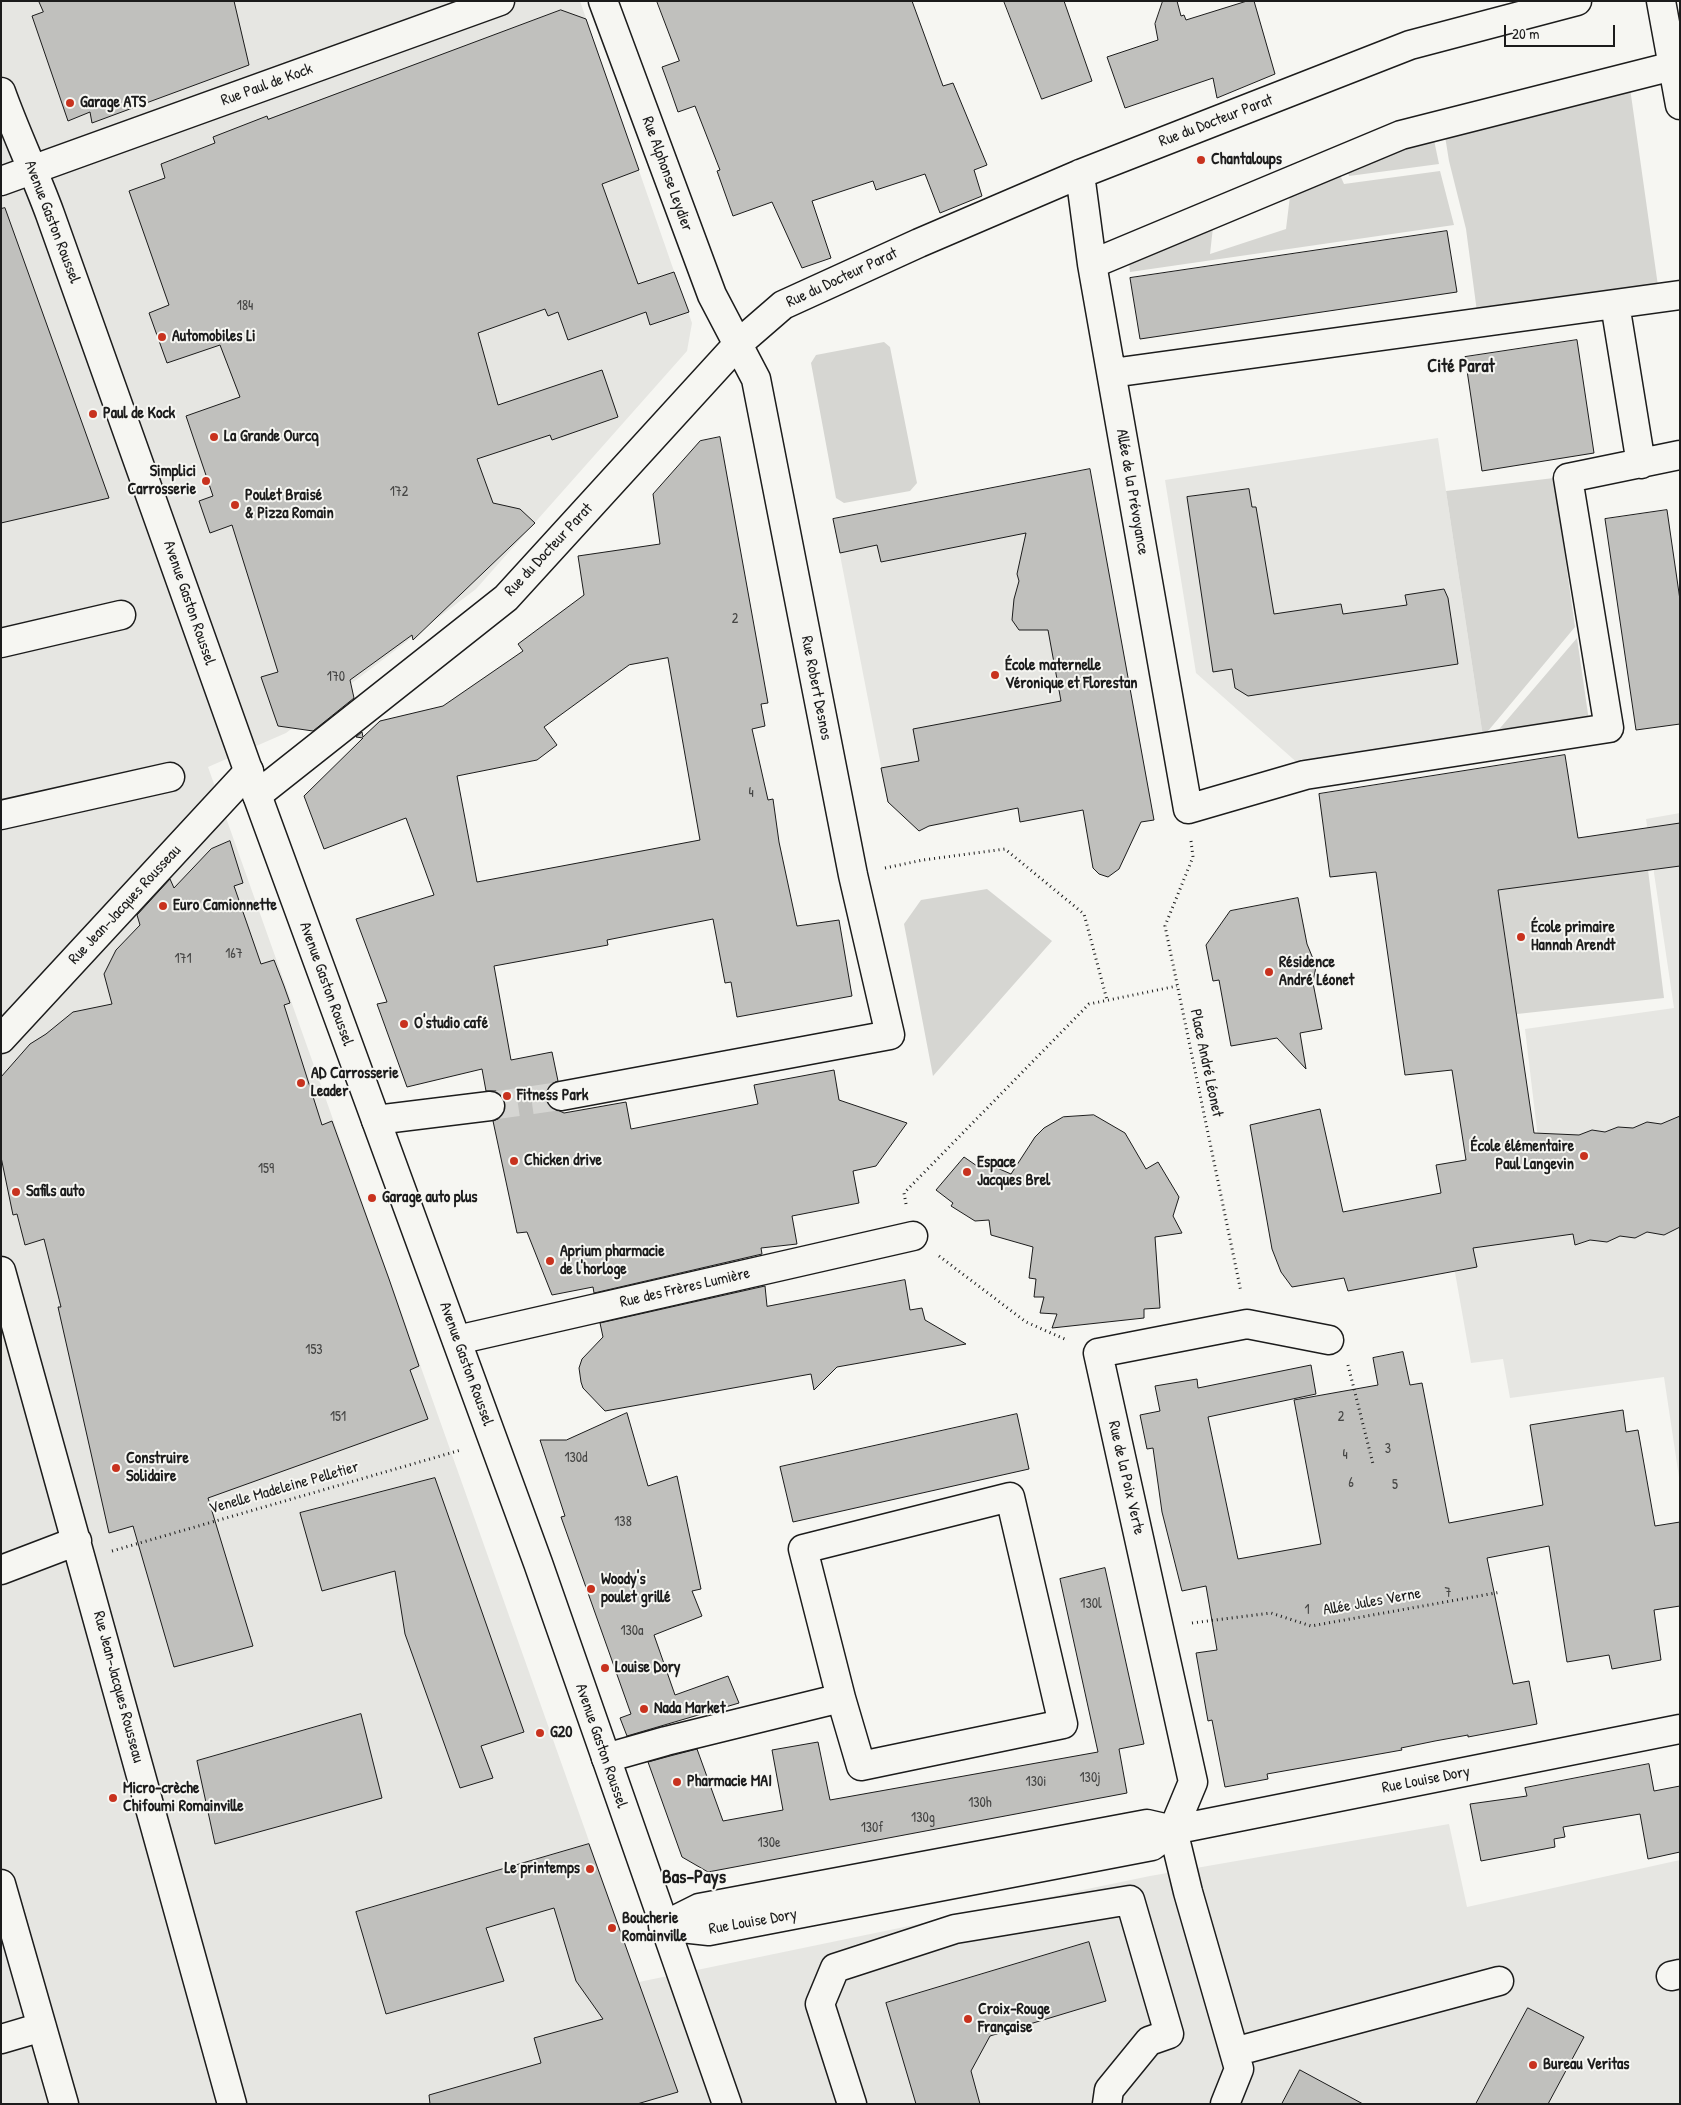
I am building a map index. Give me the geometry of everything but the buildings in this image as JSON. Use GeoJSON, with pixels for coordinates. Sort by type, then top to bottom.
{"type":"FeatureCollection","features":[{"type":"Feature","properties":{"kind":"street","name":"Rue Paul de Kock"},"geometry":{"type":"LineString","coordinates":[[1,182],[473,6],[500,1]]}},
{"type":"Feature","properties":{"kind":"street","name":"Rue Alphonse Leydier"},"geometry":{"type":"LineString","coordinates":[[603,1],[712,295],[738,344]]}},
{"type":"Feature","properties":{"kind":"street","name":"Rue du Docteur Parat"},"geometry":{"type":"LineString","coordinates":[[253,783],[506,598],[738,344],[783,304],[1080,174],[1410,46],[1578,1]]}},
{"type":"Feature","properties":{"kind":"street"},"geometry":{"type":"LineString","coordinates":[[1661,1],[1680,105]]}},
{"type":"Feature","properties":{"kind":"street"},"geometry":{"type":"LineString","coordinates":[[1092,264],[1401,135],[1673,66]]}},
{"type":"Feature","properties":{"kind":"street","name":"Avenue Gaston Roussel"},"geometry":{"type":"LineString","coordinates":[[1,92],[13,125],[34,170],[253,783],[457,1340],[727,2104]]}},
{"type":"Feature","properties":{"kind":"street","name":"Allée de la Prévoyance"},"geometry":{"type":"LineString","coordinates":[[1080,174],[1092,264],[1188,809]]}},
{"type":"Feature","properties":{"kind":"street"},"geometry":{"type":"LineString","coordinates":[[1112,373],[1680,295]]}},
{"type":"Feature","properties":{"kind":"street"},"geometry":{"type":"LineString","coordinates":[[1616,304],[1640,464]]}},
{"type":"Feature","properties":{"kind":"street","name":"Rue Robert Desnos"},"geometry":{"type":"LineString","coordinates":[[560,1096],[890,1035],[853,875],[756,379],[738,344]]}},
{"type":"Feature","properties":{"kind":"street"},"geometry":{"type":"LineString","coordinates":[[1188,809],[1305,775],[1609,728],[1568,478],[1680,456]]}},
{"type":"Feature","properties":{"kind":"street"},"geometry":{"type":"LineString","coordinates":[[1,643],[121,615]]}},
{"type":"Feature","properties":{"kind":"street"},"geometry":{"type":"LineString","coordinates":[[1,815],[170,777]]}},
{"type":"Feature","properties":{"kind":"street","name":"Rue Jean-Jacques Rousseau"},"geometry":{"type":"LineString","coordinates":[[1,1040],[253,783]]}},
{"type":"Feature","properties":{"kind":"street"},"geometry":{"type":"LineString","coordinates":[[376,1120],[490,1106]]}},
{"type":"Feature","properties":{"kind":"street","name":"Rue des Frères Lumière"},"geometry":{"type":"LineString","coordinates":[[457,1340],[913,1236]]}},
{"type":"Feature","properties":{"kind":"street","name":"Rue Jean-Jacques Rousseau"},"geometry":{"type":"LineString","coordinates":[[1,1272],[80,1550],[232,2104]]}},
{"type":"Feature","properties":{"kind":"street"},"geometry":{"type":"LineString","coordinates":[[1098,1353],[1247,1324],[1329,1340]]}},
{"type":"Feature","properties":{"kind":"street","name":"Rue de la Poix Verte"},"geometry":{"type":"LineString","coordinates":[[1098,1353],[1193,1782],[1173,1830]]}},
{"type":"Feature","properties":{"kind":"street"},"geometry":{"type":"LineString","coordinates":[[1010,1497],[1063,1724],[861,1766],[840,1698],[803,1549],[1010,1497]]}},
{"type":"Feature","properties":{"kind":"street"},"geometry":{"type":"LineString","coordinates":[[1,1570],[80,1550]]}},
{"type":"Feature","properties":{"kind":"street"},"geometry":{"type":"LineString","coordinates":[[606,1758],[666,1741],[840,1698]]}},
{"type":"Feature","properties":{"kind":"street","name":"Rue Louise Dory"},"geometry":{"type":"LineString","coordinates":[[663,1926],[699,1908],[709,1906],[1148,1824],[1173,1830],[1680,1729]]}},
{"type":"Feature","properties":{"kind":"street"},"geometry":{"type":"LineString","coordinates":[[1173,1830],[1188,1892],[1239,2069],[1225,2104]]}},
{"type":"Feature","properties":{"kind":"street"},"geometry":{"type":"LineString","coordinates":[[1,1884],[64,2104]]}},
{"type":"Feature","properties":{"kind":"street"},"geometry":{"type":"LineString","coordinates":[[852,2104],[820,2004],[835,1968],[955,1929],[1130,1900],[1169,2034],[1149,2041],[1109,2090],[1106,2104]]}},
{"type":"Feature","properties":{"kind":"street"},"geometry":{"type":"LineString","coordinates":[[1234,2052],[1499,1981]]}},
{"type":"Feature","properties":{"kind":"street"},"geometry":{"type":"LineString","coordinates":[[1,2039],[42,2027]]}},
{"type":"Feature","properties":{"kind":"path","name":"Place André Léonet"},"geometry":{"type":"LineString","coordinates":[[1188,809],[1193,857],[1165,926],[1247,1324]]}},
{"type":"Feature","properties":{"kind":"path"},"geometry":{"type":"LineString","coordinates":[[853,875],[923,860],[1005,849],[1084,914],[1107,1000]]}},
{"type":"Feature","properties":{"kind":"path"},"geometry":{"type":"LineString","coordinates":[[1098,1353],[1026,1322],[913,1236],[904,1193],[1088,1004],[1178,986]]}},
{"type":"Feature","properties":{"kind":"path"},"geometry":{"type":"LineString","coordinates":[[1329,1340],[1346,1358],[1373,1464]]}},
{"type":"Feature","properties":{"kind":"path","name":"Venelle Madeleine Pelletier"},"geometry":{"type":"LineString","coordinates":[[80,1550],[493,1440]]}},
{"type":"Feature","properties":{"kind":"path","name":"Allée Jules Verne"},"geometry":{"type":"LineString","coordinates":[[1159,1627],[1271,1613],[1311,1626],[1501,1592]]}},
{"type":"Feature","properties":{"kind":"shaded area"},"geometry":{"type":"Polygon","coordinates":[[[1,1],[580,1],[692,323],[687,351],[476,589],[286,733],[208,767],[639,1982],[1150,1876],[1449,1824],[1467,1907],[1680,1860],[1680,2104],[1,2104],[1,1]]]}},
{"type":"Feature","properties":{"kind":"shaded area"},"geometry":{"type":"Polygon","coordinates":[[[1630,88],[1658,286],[1477,312],[1466,229],[1449,161],[1445,136],[1630,88]]]}},
{"type":"Feature","properties":{"kind":"shaded area"},"geometry":{"type":"Polygon","coordinates":[[[1434,140],[1439,164],[1349,176],[1348,172],[1408,147],[1434,140]]]}},
{"type":"Feature","properties":{"kind":"shaded area"},"geometry":{"type":"Polygon","coordinates":[[[1440,171],[1454,225],[1130,272],[1129,262],[1213,227],[1210,254],[1286,229],[1290,196],[1340,175],[1344,184],[1440,171]]]}},
{"type":"Feature","properties":{"kind":"shaded area"},"geometry":{"type":"Polygon","coordinates":[[[884,342],[890,347],[917,483],[910,491],[844,503],[836,498],[811,363],[816,355],[884,342]]]}},
{"type":"Feature","properties":{"kind":"shaded area"},"geometry":{"type":"Polygon","coordinates":[[[1438,438],[1483,737],[1301,766],[1196,673],[1165,480],[1438,438]]]}},
{"type":"Feature","properties":{"kind":"shaded area","name":"École maternelle Véronique et Florestan"},"geometry":{"type":"Polygon","coordinates":[[[1090,469],[1154,820],[1136,823],[1119,869],[1110,876],[1099,874],[1093,866],[1083,810],[1020,822],[1017,808],[919,829],[888,802],[833,519],[1090,469]]]}},
{"type":"Feature","properties":{"kind":"shaded area"},"geometry":{"type":"Polygon","coordinates":[[[1554,478],[1575,627],[1483,737],[1446,491],[1554,478]]]}},
{"type":"Feature","properties":{"kind":"shaded area"},"geometry":{"type":"Polygon","coordinates":[[[1577,638],[1589,721],[1495,734],[1577,638]]]}},
{"type":"Feature","properties":{"kind":"shaded area","name":"École élémentaire Paul Langevin"},"geometry":{"type":"Polygon","coordinates":[[[1680,813],[1680,1484],[1664,1377],[1510,1398],[1503,1359],[1471,1363],[1436,1165],[1539,1147],[1525,1029],[1674,1008],[1646,819],[1680,813]]]}},
{"type":"Feature","properties":{"kind":"shaded area"},"geometry":{"type":"Polygon","coordinates":[[[1648,870],[1664,998],[1517,1014],[1498,890],[1648,870]]]}},
{"type":"Feature","properties":{"kind":"shaded area"},"geometry":{"type":"Polygon","coordinates":[[[987,889],[1052,941],[933,1076],[904,924],[921,900],[987,889]]]}},
{"type":"Feature","properties":{"kind":"tunnel"},"geometry":{"type":"LineString","coordinates":[[490,1106],[561,1096]]}},
{"type":"Feature","properties":{"kind":"place","name":"Garage ATS"},"geometry":{"type":"Point","coordinates":[70,103]}},
{"type":"Feature","properties":{"kind":"place","name":"Chantaloups"},"geometry":{"type":"Point","coordinates":[1201,160]}},
{"type":"Feature","properties":{"kind":"place","name":"Automobiles Li"},"geometry":{"type":"Point","coordinates":[162,337]}},
{"type":"Feature","properties":{"kind":"place","name":"Paul de Kock"},"geometry":{"type":"Point","coordinates":[93,414]}},
{"type":"Feature","properties":{"kind":"place","name":"La Grande Ourcq"},"geometry":{"type":"Point","coordinates":[214,437]}},
{"type":"Feature","properties":{"kind":"place","name":"Simplici Carrosserie"},"geometry":{"type":"Point","coordinates":[206,481]}},
{"type":"Feature","properties":{"kind":"place","name":"Poulet Braisé & Pizza Romain"},"geometry":{"type":"Point","coordinates":[235,505]}},
{"type":"Feature","properties":{"kind":"place","name":"École maternelle Véronique et Florestan"},"geometry":{"type":"Point","coordinates":[995,675]}},
{"type":"Feature","properties":{"kind":"place","name":"Euro Camionnette"},"geometry":{"type":"Point","coordinates":[163,906]}},
{"type":"Feature","properties":{"kind":"place","name":"École primaire Hannah Arendt"},"geometry":{"type":"Point","coordinates":[1521,937]}},
{"type":"Feature","properties":{"kind":"place","name":"Résidence André Léonet"},"geometry":{"type":"Point","coordinates":[1269,972]}},
{"type":"Feature","properties":{"kind":"place","name":"O'studio café"},"geometry":{"type":"Point","coordinates":[404,1024]}},
{"type":"Feature","properties":{"kind":"place","name":"AD Carrosserie Leader"},"geometry":{"type":"Point","coordinates":[301,1083]}},
{"type":"Feature","properties":{"kind":"place","name":"Fitness Park"},"geometry":{"type":"Point","coordinates":[507,1096]}},
{"type":"Feature","properties":{"kind":"place","name":"École élémentaire Paul Langevin"},"geometry":{"type":"Point","coordinates":[1584,1156]}},
{"type":"Feature","properties":{"kind":"place","name":"Chicken drive"},"geometry":{"type":"Point","coordinates":[514,1161]}},
{"type":"Feature","properties":{"kind":"place","name":"Espace Jacques Brel"},"geometry":{"type":"Point","coordinates":[967,1172]}},
{"type":"Feature","properties":{"kind":"place","name":"Safils auto"},"geometry":{"type":"Point","coordinates":[16,1192]}},
{"type":"Feature","properties":{"kind":"place","name":"Garage auto plus"},"geometry":{"type":"Point","coordinates":[372,1198]}},
{"type":"Feature","properties":{"kind":"place","name":"Aprium pharmacie de l'horloge"},"geometry":{"type":"Point","coordinates":[550,1261]}},
{"type":"Feature","properties":{"kind":"place","name":"Construire Solidaire"},"geometry":{"type":"Point","coordinates":[116,1468]}},
{"type":"Feature","properties":{"kind":"place","name":"Woody's poulet grillé"},"geometry":{"type":"Point","coordinates":[591,1589]}},
{"type":"Feature","properties":{"kind":"place","name":"Louise Dory"},"geometry":{"type":"Point","coordinates":[605,1668]}},
{"type":"Feature","properties":{"kind":"place","name":"Nada Market"},"geometry":{"type":"Point","coordinates":[644,1709]}},
{"type":"Feature","properties":{"kind":"place","name":"G20"},"geometry":{"type":"Point","coordinates":[540,1733]}},
{"type":"Feature","properties":{"kind":"place","name":"Pharmacie MAI"},"geometry":{"type":"Point","coordinates":[677,1782]}},
{"type":"Feature","properties":{"kind":"place","name":"Micro-crèche Chifoumi Romainville"},"geometry":{"type":"Point","coordinates":[113,1798]}},
{"type":"Feature","properties":{"kind":"place","name":"Le printemps"},"geometry":{"type":"Point","coordinates":[590,1869]}},
{"type":"Feature","properties":{"kind":"place","name":"Boucherie Romainville"},"geometry":{"type":"Point","coordinates":[612,1928]}},
{"type":"Feature","properties":{"kind":"place","name":"Croix-Rouge Française"},"geometry":{"type":"Point","coordinates":[968,2019]}},
{"type":"Feature","properties":{"kind":"place","name":"Bureau Veritas"},"geometry":{"type":"Point","coordinates":[1533,2065]}},
{"type":"Feature","properties":{"kind":"district","name":"Cité Parat"},"geometry":{"type":"Point","coordinates":[1461,367]}},
{"type":"Feature","properties":{"kind":"district","name":"Bas-Pays"},"geometry":{"type":"Point","coordinates":[694,1878]}}]}
